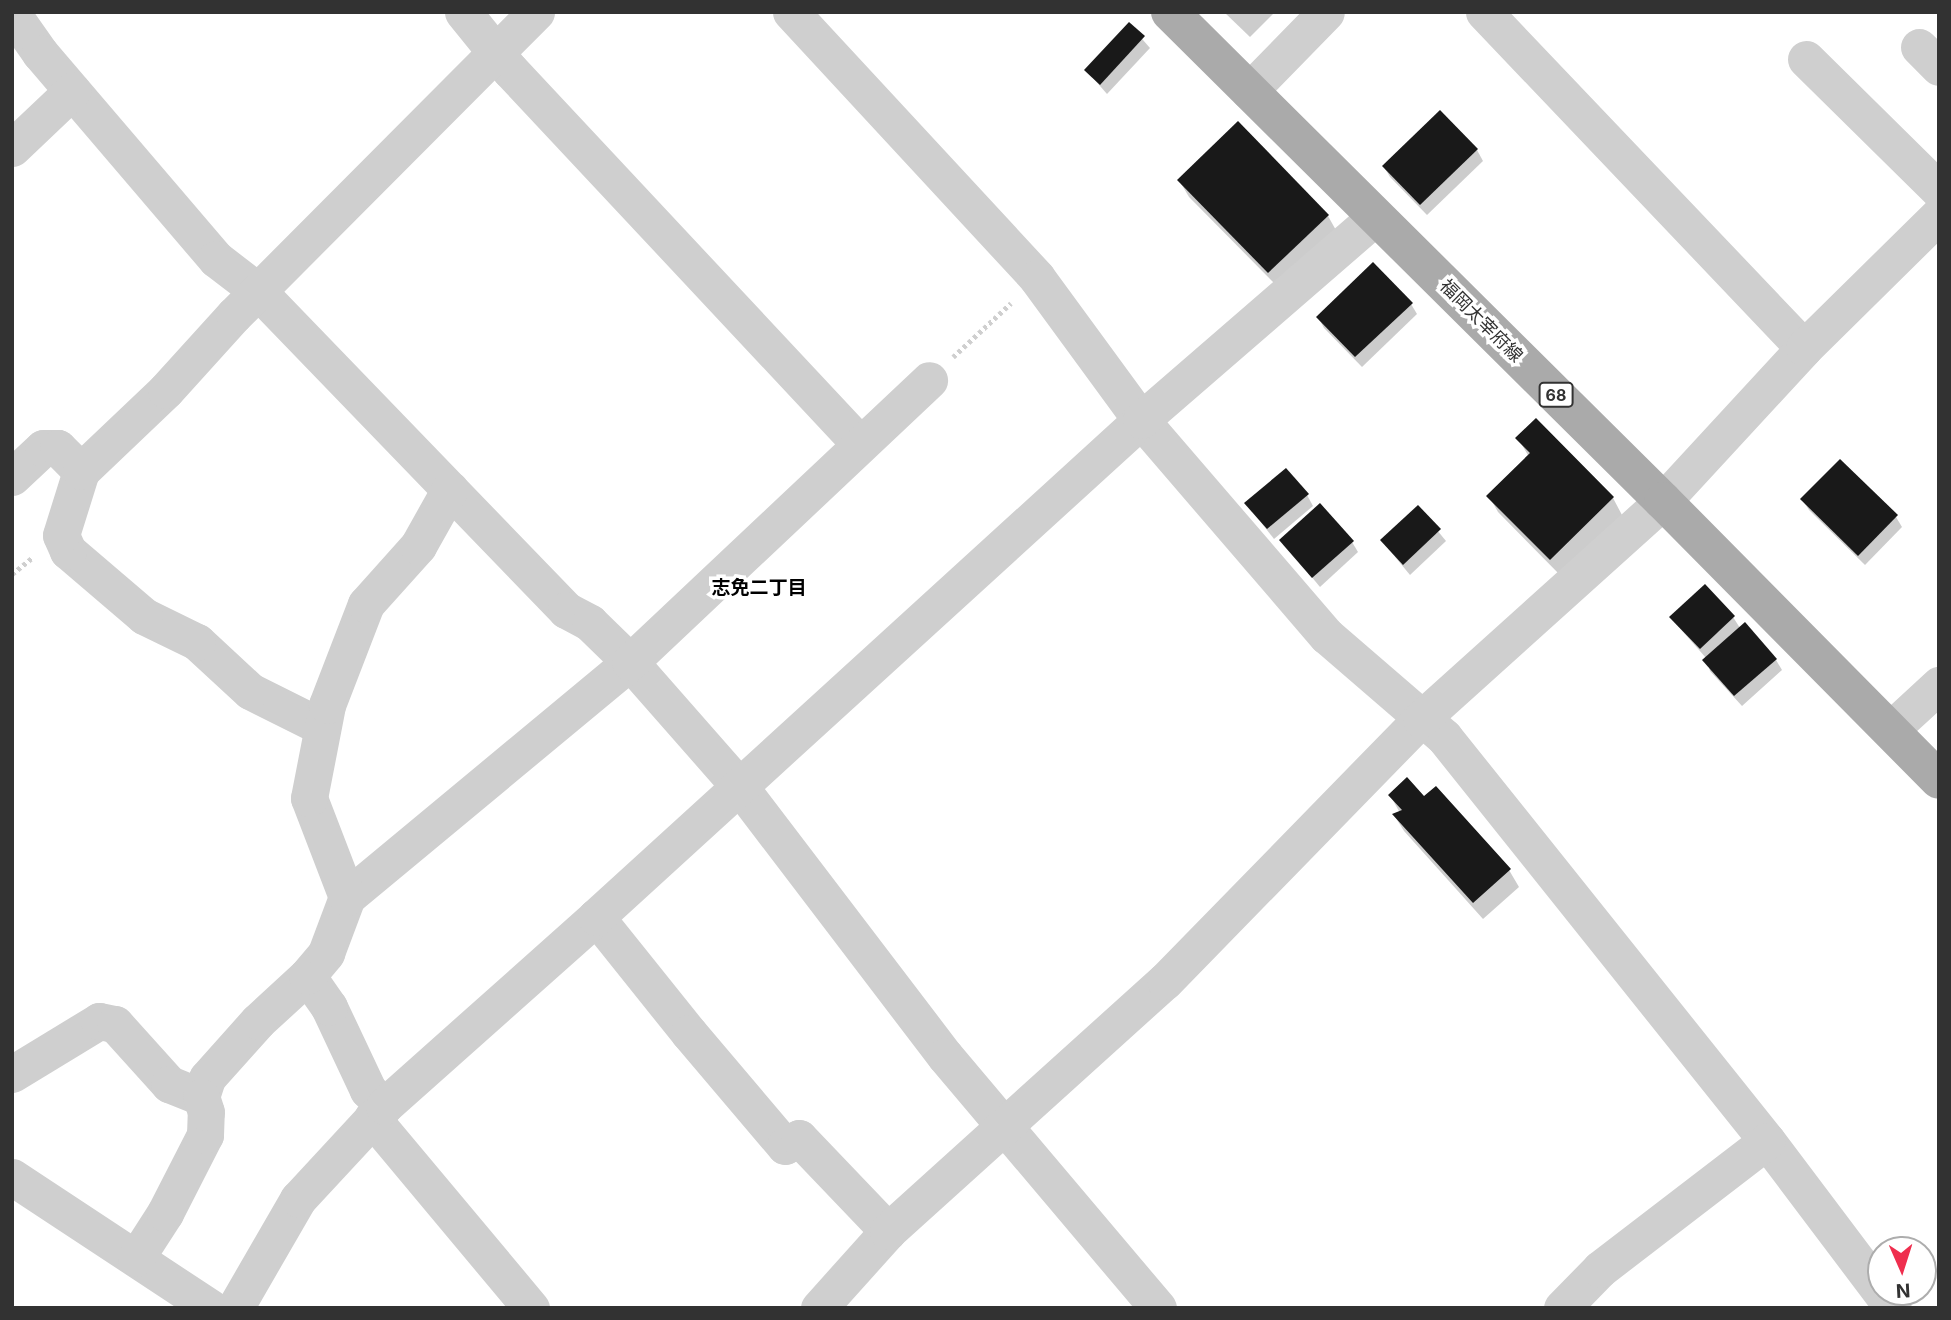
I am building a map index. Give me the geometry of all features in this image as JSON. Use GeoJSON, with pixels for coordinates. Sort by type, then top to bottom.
{"type":"FeatureCollection","features":[{"type":"Feature","properties":{"kind":"main road","name":"福岡太宰府線"},"geometry":{"type":"LineString","coordinates":[[1170,12],[1663,501],[1939,780]]}},
{"type":"Feature","properties":{"kind":"street"},"geometry":{"type":"LineString","coordinates":[[463,12],[510,70],[860,444]]}},
{"type":"Feature","properties":{"kind":"street"},"geometry":{"type":"LineString","coordinates":[[322,727],[250,691],[197,642],[144,616],[68,551],[61,535],[81,471],[166,390],[234,314],[259,292],[536,12]]}},
{"type":"Feature","properties":{"kind":"street"},"geometry":{"type":"LineString","coordinates":[[791,12],[1037,278],[1141,420],[1327,636],[1444,737],[1767,1141],[1893,1308]]}},
{"type":"Feature","properties":{"kind":"street"},"geometry":{"type":"LineString","coordinates":[[1250,91],[1326,12]]}},
{"type":"Feature","properties":{"kind":"street"},"geometry":{"type":"LineString","coordinates":[[1484,12],[1804,348]]}},
{"type":"Feature","properties":{"kind":"street"},"geometry":{"type":"LineString","coordinates":[[12,13],[40,53],[216,259],[259,292],[566,610],[590,623],[629,662],[740,787],[945,1056],[1005,1123],[1158,1308]]}},
{"type":"Feature","properties":{"kind":"street"},"geometry":{"type":"LineString","coordinates":[[1806,59],[1939,190]]}},
{"type":"Feature","properties":{"kind":"street"},"geometry":{"type":"LineString","coordinates":[[12,148],[72,91]]}},
{"type":"Feature","properties":{"kind":"street"},"geometry":{"type":"LineString","coordinates":[[819,1308],[888,1231],[1165,981],[1421,719],[1663,501],[1804,348],[1939,215]]}},
{"type":"Feature","properties":{"kind":"street"},"geometry":{"type":"LineString","coordinates":[[235,1308],[298,1199],[378,1112],[740,787],[1141,420],[1375,217]]}},
{"type":"Feature","properties":{"kind":"street"},"geometry":{"type":"LineString","coordinates":[[136,1258],[165,1213],[205,1135],[206,1112],[201,1097],[207,1078],[258,1021],[307,976],[326,953],[347,897],[629,662],[929,380]]}},
{"type":"Feature","properties":{"kind":"street"},"geometry":{"type":"LineString","coordinates":[[12,477],[43,449],[58,448],[81,471]]}},
{"type":"Feature","properties":{"kind":"street"},"geometry":{"type":"LineString","coordinates":[[347,897],[309,798],[327,705],[366,604],[418,547],[450,489]]}},
{"type":"Feature","properties":{"kind":"street"},"geometry":{"type":"LineString","coordinates":[[1890,730],[1939,685]]}},
{"type":"Feature","properties":{"kind":"street"},"geometry":{"type":"LineString","coordinates":[[596,917],[689,1033],[785,1146],[799,1138],[888,1231]]}},
{"type":"Feature","properties":{"kind":"street"},"geometry":{"type":"LineString","coordinates":[[307,976],[328,1007],[378,1112],[531,1308]]}},
{"type":"Feature","properties":{"kind":"street"},"geometry":{"type":"LineString","coordinates":[[12,1074],[99,1021],[115,1024],[169,1084],[201,1097]]}},
{"type":"Feature","properties":{"kind":"street"},"geometry":{"type":"LineString","coordinates":[[1562,1308],[1600,1269],[1767,1141]]}},
{"type":"Feature","properties":{"kind":"street"},"geometry":{"type":"LineString","coordinates":[[12,1177],[211,1308]]}},
{"type":"Feature","properties":{"kind":"path"},"geometry":{"type":"LineString","coordinates":[[929,380],[1037,278]]}},
{"type":"Feature","properties":{"kind":"building"},"geometry":{"type":"Polygon","coordinates":[[[1129,22],[1145,36],[1100,85],[1084,70],[1129,22]]]}},
{"type":"Feature","properties":{"kind":"building"},"geometry":{"type":"Polygon","coordinates":[[[1440,110],[1478,149],[1420,205],[1382,166],[1440,110]]]}},
{"type":"Feature","properties":{"kind":"building"},"geometry":{"type":"Polygon","coordinates":[[[1238,121],[1329,215],[1268,273],[1177,180],[1238,121]]]}},
{"type":"Feature","properties":{"kind":"building"},"geometry":{"type":"Polygon","coordinates":[[[1373,262],[1413,303],[1355,357],[1316,317],[1373,262]]]}},
{"type":"Feature","properties":{"kind":"building"},"geometry":{"type":"Polygon","coordinates":[[[1536,418],[1614,497],[1550,560],[1486,496],[1530,453],[1515,438],[1536,418]]]}},
{"type":"Feature","properties":{"kind":"building"},"geometry":{"type":"Polygon","coordinates":[[[1840,459],[1898,515],[1858,556],[1800,499],[1840,459]]]}},
{"type":"Feature","properties":{"kind":"building"},"geometry":{"type":"Polygon","coordinates":[[[1286,468],[1309,494],[1267,529],[1244,503],[1286,468]]]}},
{"type":"Feature","properties":{"kind":"building"},"geometry":{"type":"Polygon","coordinates":[[[1320,503],[1354,541],[1312,578],[1279,540],[1320,503]]]}},
{"type":"Feature","properties":{"kind":"building"},"geometry":{"type":"Polygon","coordinates":[[[1418,505],[1441,529],[1403,565],[1380,540],[1418,505]]]}},
{"type":"Feature","properties":{"kind":"building"},"geometry":{"type":"Polygon","coordinates":[[[1705,584],[1735,616],[1700,649],[1669,617],[1705,584]]]}},
{"type":"Feature","properties":{"kind":"building"},"geometry":{"type":"Polygon","coordinates":[[[1745,622],[1777,659],[1734,696],[1702,660],[1745,622]]]}},
{"type":"Feature","properties":{"kind":"building"},"geometry":{"type":"Polygon","coordinates":[[[1407,777],[1424,796],[1436,786],[1511,869],[1473,903],[1392,814],[1402,810],[1388,795],[1407,777]]]}},
{"type":"Feature","properties":{"kind":"district","name":"志免二丁目"},"geometry":{"type":"Point","coordinates":[759,588]}}]}
